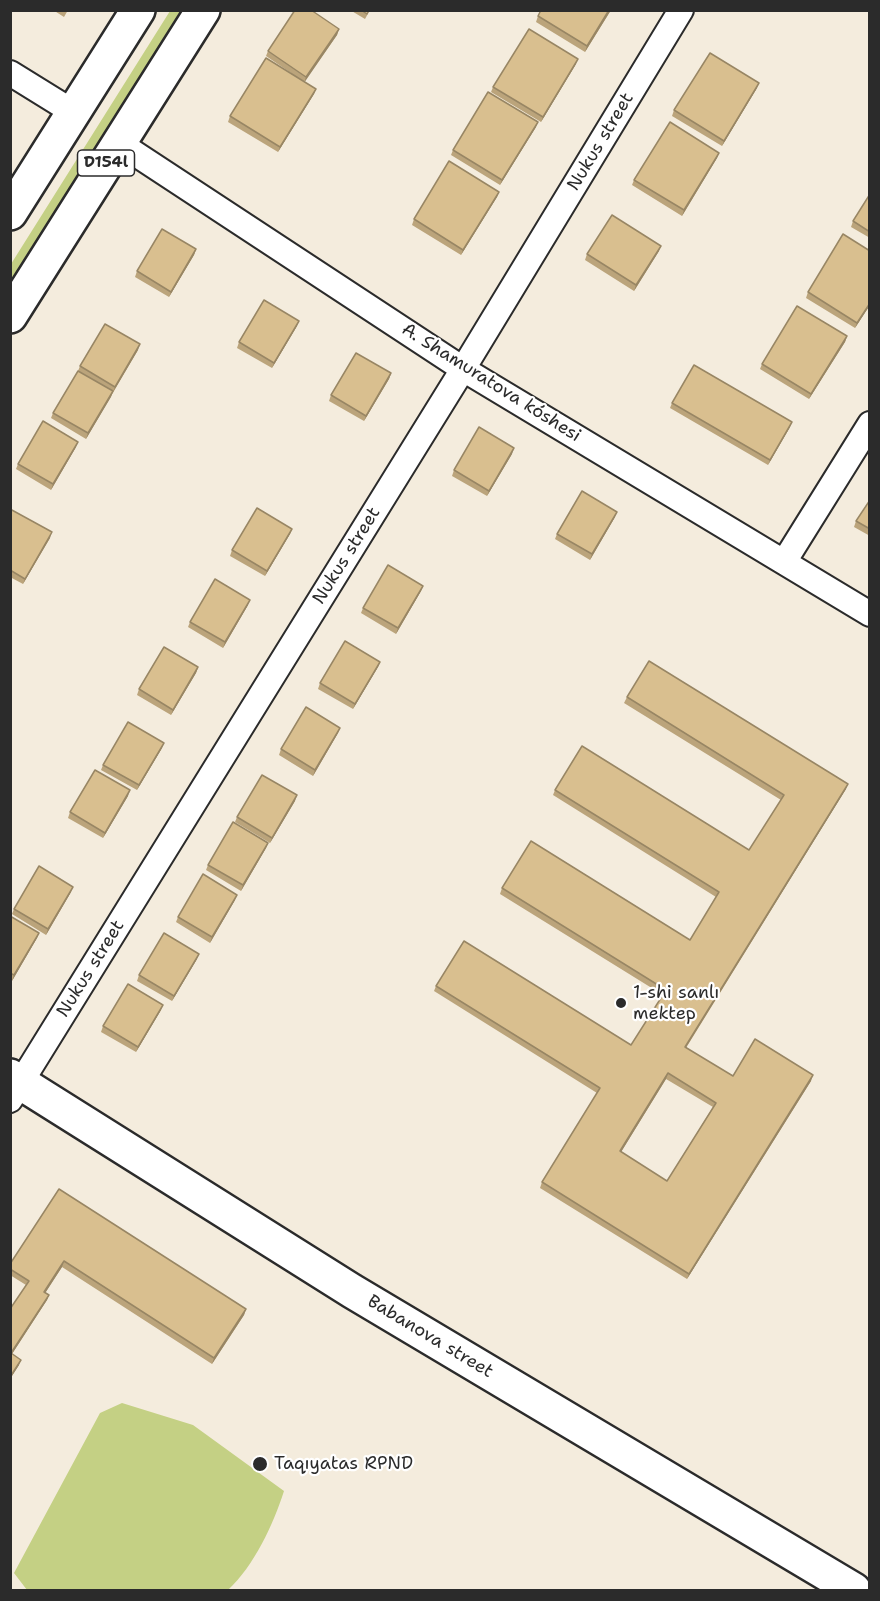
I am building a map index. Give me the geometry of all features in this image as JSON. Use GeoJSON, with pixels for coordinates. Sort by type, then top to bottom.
{"type":"FeatureCollection","features":[{"type":"Feature","properties":{"kind":"street","name":"D154l"},"geometry":{"type":"LineString","coordinates":[[10,213],[138,10]]}},
{"type":"Feature","properties":{"kind":"street","name":"D154l"},"geometry":{"type":"LineString","coordinates":[[10,316],[203,10]]}},
{"type":"Feature","properties":{"kind":"street","name":"Nukus street"},"geometry":{"type":"LineString","coordinates":[[14,1086],[463,369],[681,10]]}},
{"type":"Feature","properties":{"kind":"street"},"geometry":{"type":"LineString","coordinates":[[10,73],[73,112]]}},
{"type":"Feature","properties":{"kind":"street","name":"A. Shamuratova kóshesi"},"geometry":{"type":"LineString","coordinates":[[119,143],[463,369],[870,614]]}},
{"type":"Feature","properties":{"kind":"street"},"geometry":{"type":"LineString","coordinates":[[784,562],[870,424]]}},
{"type":"Feature","properties":{"kind":"street","name":"Babanova street"},"geometry":{"type":"LineString","coordinates":[[14,1086],[352,1291],[854,1590]]}},
{"type":"Feature","properties":{"kind":"green space"},"geometry":{"type":"Polygon","coordinates":[[[170,11],[183,11],[11,285],[11,264],[170,11]]]}},
{"type":"Feature","properties":{"kind":"green space"},"geometry":{"type":"Polygon","coordinates":[[[122,1403],[193,1425],[284,1491],[262,1544],[246,1569],[228,1590],[27,1590],[14,1573],[100,1413],[122,1403]]]}},
{"type":"Feature","properties":{"kind":"building"},"geometry":{"type":"Polygon","coordinates":[[[295,10],[311,10],[339,29],[306,77],[268,51],[295,10]]]}},
{"type":"Feature","properties":{"kind":"building"},"geometry":{"type":"Polygon","coordinates":[[[541,10],[609,10],[587,46],[538,16],[541,10]]]}},
{"type":"Feature","properties":{"kind":"building"},"geometry":{"type":"Polygon","coordinates":[[[529,29],[578,59],[543,117],[493,87],[529,29]]]}},
{"type":"Feature","properties":{"kind":"building"},"geometry":{"type":"Polygon","coordinates":[[[710,53],[759,83],[724,141],[674,110],[710,53]]]}},
{"type":"Feature","properties":{"kind":"building"},"geometry":{"type":"Polygon","coordinates":[[[266,58],[316,89],[280,147],[230,116],[266,58]]]}},
{"type":"Feature","properties":{"kind":"building"},"geometry":{"type":"Polygon","coordinates":[[[488,92],[538,122],[502,180],[453,150],[488,92]]]}},
{"type":"Feature","properties":{"kind":"building"},"geometry":{"type":"Polygon","coordinates":[[[670,122],[719,153],[684,210],[634,180],[670,122]]]}},
{"type":"Feature","properties":{"kind":"building"},"geometry":{"type":"Polygon","coordinates":[[[449,161],[499,192],[463,250],[414,219],[449,161]]]}},
{"type":"Feature","properties":{"kind":"building"},"geometry":{"type":"Polygon","coordinates":[[[870,194],[870,232],[853,221],[870,194]]]}},
{"type":"Feature","properties":{"kind":"building"},"geometry":{"type":"Polygon","coordinates":[[[612,215],[661,246],[636,285],[587,254],[612,215]]]}},
{"type":"Feature","properties":{"kind":"building"},"geometry":{"type":"Polygon","coordinates":[[[162,229],[196,249],[171,292],[137,271],[162,229]]]}},
{"type":"Feature","properties":{"kind":"building"},"geometry":{"type":"Polygon","coordinates":[[[843,234],[870,251],[870,303],[857,323],[808,292],[843,234]]]}},
{"type":"Feature","properties":{"kind":"building"},"geometry":{"type":"Polygon","coordinates":[[[264,300],[299,321],[274,363],[239,342],[264,300]]]}},
{"type":"Feature","properties":{"kind":"building"},"geometry":{"type":"Polygon","coordinates":[[[797,306],[847,336],[811,394],[762,364],[797,306]]]}},
{"type":"Feature","properties":{"kind":"building"},"geometry":{"type":"Polygon","coordinates":[[[105,324],[140,344],[115,387],[80,366],[105,324]]]}},
{"type":"Feature","properties":{"kind":"building"},"geometry":{"type":"Polygon","coordinates":[[[356,353],[391,373],[366,416],[331,395],[356,353]]]}},
{"type":"Feature","properties":{"kind":"building"},"geometry":{"type":"Polygon","coordinates":[[[694,365],[792,422],[770,460],[672,403],[694,365]]]}},
{"type":"Feature","properties":{"kind":"building"},"geometry":{"type":"Polygon","coordinates":[[[78,371],[113,391],[88,433],[53,413],[78,371]]]}},
{"type":"Feature","properties":{"kind":"building"},"geometry":{"type":"Polygon","coordinates":[[[43,421],[78,442],[53,484],[18,464],[43,421]]]}},
{"type":"Feature","properties":{"kind":"building"},"geometry":{"type":"Polygon","coordinates":[[[479,427],[514,448],[489,491],[454,470],[479,427]]]}},
{"type":"Feature","properties":{"kind":"building"},"geometry":{"type":"Polygon","coordinates":[[[582,491],[617,512],[592,554],[557,534],[582,491]]]}},
{"type":"Feature","properties":{"kind":"building"},"geometry":{"type":"Polygon","coordinates":[[[870,500],[870,529],[856,521],[870,500]]]}},
{"type":"Feature","properties":{"kind":"building"},"geometry":{"type":"Polygon","coordinates":[[[257,508],[292,529],[267,571],[232,550],[257,508]]]}},
{"type":"Feature","properties":{"kind":"building"},"geometry":{"type":"Polygon","coordinates":[[[10,509],[52,532],[25,579],[10,570],[10,509]]]}},
{"type":"Feature","properties":{"kind":"building"},"geometry":{"type":"Polygon","coordinates":[[[388,565],[423,586],[398,628],[363,608],[388,565]]]}},
{"type":"Feature","properties":{"kind":"building"},"geometry":{"type":"Polygon","coordinates":[[[215,579],[250,600],[225,642],[190,622],[215,579]]]}},
{"type":"Feature","properties":{"kind":"building"},"geometry":{"type":"Polygon","coordinates":[[[345,641],[380,662],[355,704],[320,683],[345,641]]]}},
{"type":"Feature","properties":{"kind":"building"},"geometry":{"type":"Polygon","coordinates":[[[164,647],[198,667],[173,710],[139,689],[164,647]]]}},
{"type":"Feature","properties":{"kind":"building"},"geometry":{"type":"Polygon","coordinates":[[[649,661],[848,784],[685,1047],[733,1076],[755,1039],[813,1075],[689,1274],[542,1182],[600,1088],[436,986],[464,941],[631,1045],[666,990],[502,888],[531,841],[690,940],[719,892],[555,790],[582,746],[749,850],[784,795],[627,697],[649,661]],[[668,1073],[620,1151],[667,1181],[716,1103],[668,1073]]]}},
{"type":"Feature","properties":{"kind":"building"},"geometry":{"type":"Polygon","coordinates":[[[306,707],[340,728],[315,770],[281,749],[306,707]]]}},
{"type":"Feature","properties":{"kind":"building"},"geometry":{"type":"Polygon","coordinates":[[[128,722],[164,743],[139,785],[103,765],[128,722]]]}},
{"type":"Feature","properties":{"kind":"building"},"geometry":{"type":"Polygon","coordinates":[[[95,770],[130,790],[105,833],[70,812],[95,770]]]}},
{"type":"Feature","properties":{"kind":"building"},"geometry":{"type":"Polygon","coordinates":[[[262,775],[297,795],[272,838],[237,817],[262,775]]]}},
{"type":"Feature","properties":{"kind":"building"},"geometry":{"type":"Polygon","coordinates":[[[233,822],[268,843],[243,885],[208,865],[233,822]]]}},
{"type":"Feature","properties":{"kind":"building"},"geometry":{"type":"Polygon","coordinates":[[[39,866],[73,887],[48,929],[14,909],[39,866]]]}},
{"type":"Feature","properties":{"kind":"building"},"geometry":{"type":"Polygon","coordinates":[[[203,874],[237,895],[212,937],[178,917],[203,874]]]}},
{"type":"Feature","properties":{"kind":"building"},"geometry":{"type":"Polygon","coordinates":[[[10,916],[39,933],[14,975],[10,973],[10,916]]]}},
{"type":"Feature","properties":{"kind":"building"},"geometry":{"type":"Polygon","coordinates":[[[164,933],[199,954],[174,996],[139,975],[164,933]]]}},
{"type":"Feature","properties":{"kind":"building"},"geometry":{"type":"Polygon","coordinates":[[[128,984],[163,1005],[138,1047],[103,1026],[128,984]]]}},
{"type":"Feature","properties":{"kind":"building"},"geometry":{"type":"Polygon","coordinates":[[[59,1189],[246,1309],[214,1358],[64,1261],[44,1292],[49,1295],[11,1353],[21,1360],[10,1377],[10,1309],[29,1281],[10,1269],[10,1264],[59,1189]]]}},
{"type":"Feature","properties":{"kind":"place","name":"1-shi sanlı mektep"},"geometry":{"type":"Point","coordinates":[621,1003]}},
{"type":"Feature","properties":{"kind":"place","name":"Taqıyatas RPND"},"geometry":{"type":"Point","coordinates":[260,1464]}}]}
